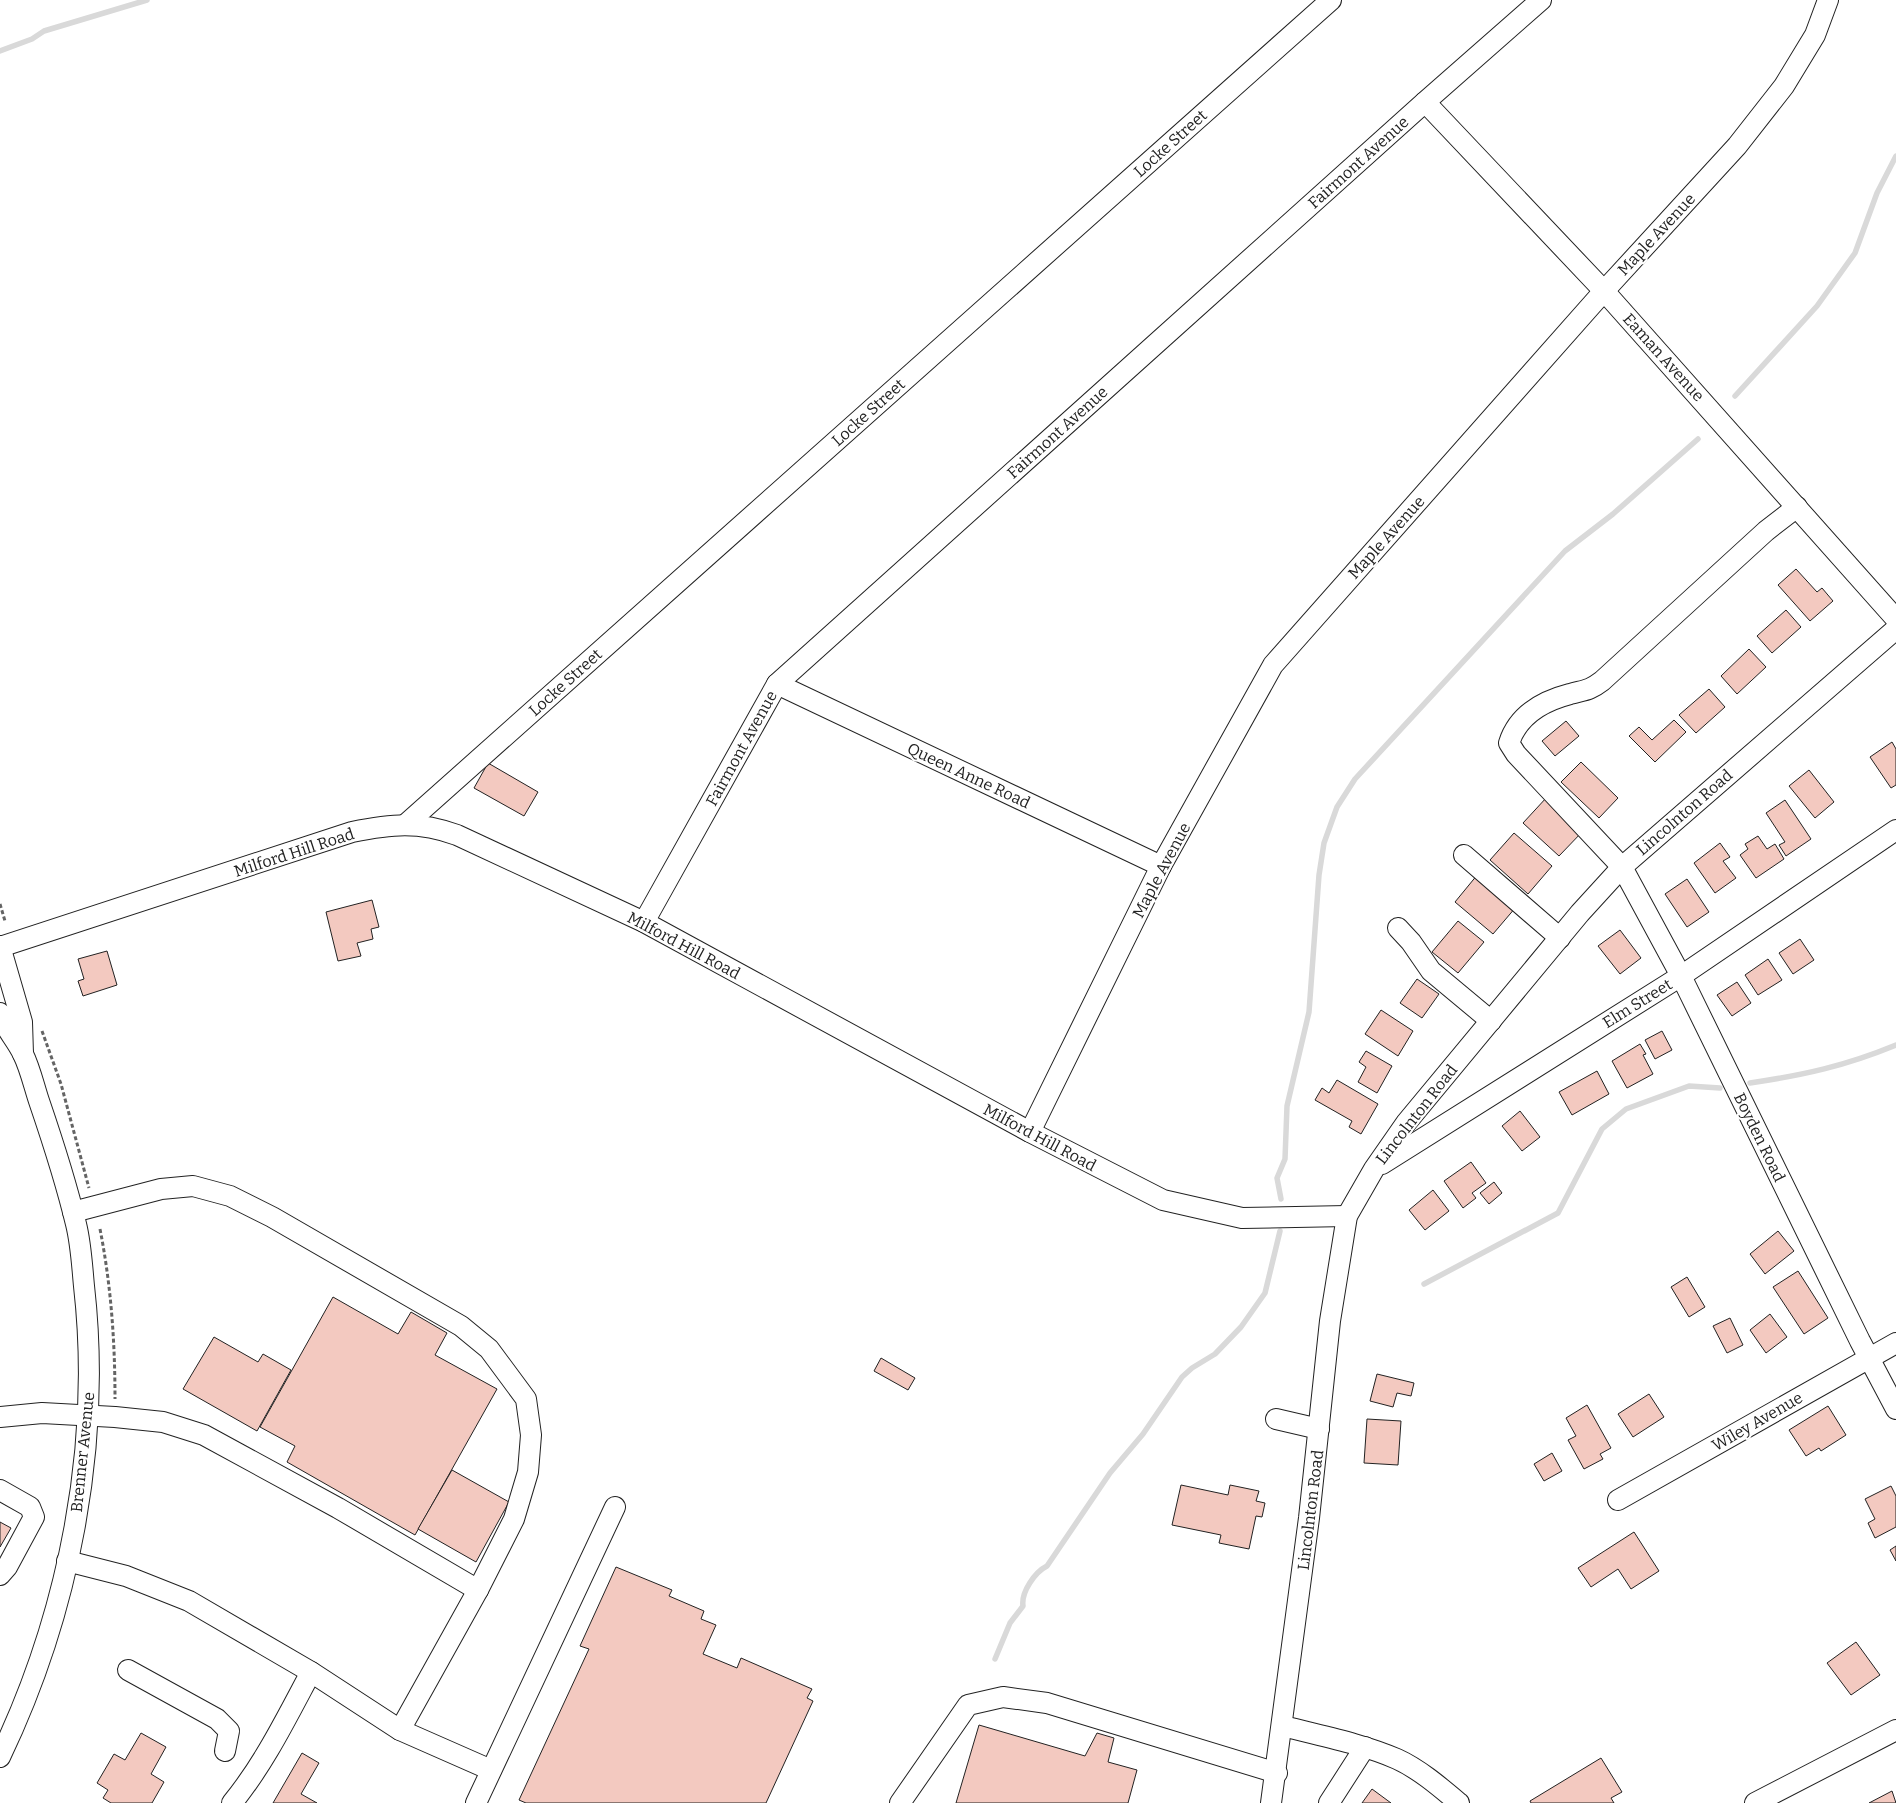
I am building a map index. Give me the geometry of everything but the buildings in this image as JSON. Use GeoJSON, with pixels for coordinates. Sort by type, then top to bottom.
{"type":"FeatureCollection","features":[{"type":"Feature","properties":{"kind":"street","name":"Locke Street"},"geometry":{"type":"LineString","coordinates":[[405,825],[1331,0]]}},
{"type":"Feature","properties":{"kind":"street","name":"Fairmont Avenue"},"geometry":{"type":"LineString","coordinates":[[644,922],[777,684],[1541,0]]}},
{"type":"Feature","properties":{"kind":"street","name":"Maple Avenue"},"geometry":{"type":"LineString","coordinates":[[1030,1132],[1161,866],[1273,664],[1604,291],[1737,146],[1784,86],[1815,35],[1828,0]]}},
{"type":"Feature","properties":{"kind":"street","name":"Eaman Avenue"},"geometry":{"type":"LineString","coordinates":[[1425,102],[1604,291],[1896,619]]}},
{"type":"Feature","properties":{"kind":"street","name":"Boyden Road"},"geometry":{"type":"LineString","coordinates":[[1797,507],[1766,531],[1590,691],[1549,701],[1524,717],[1514,728],[1509,743],[1516,754],[1622,867],[1681,976],[1868,1357],[1896,1409]]}},
{"type":"Feature","properties":{"kind":"street","name":"Lincolnton Road"},"geometry":{"type":"LineString","coordinates":[[1271,1803],[1283,1726],[1336,1280],[1347,1216],[1374,1169],[1406,1123],[1560,938],[1622,867],[1896,628]]}},
{"type":"Feature","properties":{"kind":"street","name":"Queen Anne Road"},"geometry":{"type":"LineString","coordinates":[[777,684],[1161,866]]}},
{"type":"Feature","properties":{"kind":"street","name":"Milford Hill Road"},"geometry":{"type":"LineString","coordinates":[[0,947],[352,832],[382,826],[433,826],[457,835],[644,922],[1030,1132],[1163,1200],[1242,1218],[1347,1216]]}},
{"type":"Feature","properties":{"kind":"street","name":"Elm Street"},"geometry":{"type":"LineString","coordinates":[[1374,1169],[1681,976],[1896,830]]}},
{"type":"Feature","properties":{"kind":"street"},"geometry":{"type":"LineString","coordinates":[[1464,855],[1560,938]]}},
{"type":"Feature","properties":{"kind":"street"},"geometry":{"type":"LineString","coordinates":[[1398,928],[1411,942],[1432,971],[1491,1021]]}},
{"type":"Feature","properties":{"kind":"street","name":"Brenner Avenue"},"geometry":{"type":"LineString","coordinates":[[0,947],[22,1022],[23,1054]]}},
{"type":"Feature","properties":{"kind":"street","name":"Brenner Avenue"},"geometry":{"type":"LineString","coordinates":[[0,1014],[5,1027],[23,1054],[56,1148],[77,1226],[87,1310],[89,1415],[67,1561],[49,1634],[18,1721],[0,1758]]}},
{"type":"Feature","properties":{"kind":"street"},"geometry":{"type":"LineString","coordinates":[[73,1212],[161,1189],[193,1186],[230,1196],[272,1217],[461,1326],[488,1349],[526,1399],[531,1435],[528,1472],[514,1519],[478,1590],[400,1730]]}},
{"type":"Feature","properties":{"kind":"street","name":"Wiley Avenue"},"geometry":{"type":"LineString","coordinates":[[1618,1500],[1868,1357],[1896,1343]]}},
{"type":"Feature","properties":{"kind":"street"},"geometry":{"type":"LineString","coordinates":[[0,1417],[32,1413],[115,1417],[163,1422],[204,1435],[338,1508],[478,1590]]}},
{"type":"Feature","properties":{"kind":"street"},"geometry":{"type":"LineString","coordinates":[[1276,1419],[1319,1429]]}},
{"type":"Feature","properties":{"kind":"street"},"geometry":{"type":"LineString","coordinates":[[0,1490],[30,1507],[34,1517],[7,1567],[0,1575]]}},
{"type":"Feature","properties":{"kind":"street"},"geometry":{"type":"LineString","coordinates":[[476,1803],[615,1507]]}},
{"type":"Feature","properties":{"kind":"street"},"geometry":{"type":"LineString","coordinates":[[67,1561],[126,1576],[190,1601],[311,1672],[400,1730],[491,1770]]}},
{"type":"Feature","properties":{"kind":"street"},"geometry":{"type":"LineString","coordinates":[[128,1670],[218,1719],[229,1731],[225,1752]]}},
{"type":"Feature","properties":{"kind":"street"},"geometry":{"type":"LineString","coordinates":[[232,1803],[282,1727],[311,1672]]}},
{"type":"Feature","properties":{"kind":"street"},"geometry":{"type":"LineString","coordinates":[[900,1803],[968,1705],[1003,1697],[1047,1703],[1277,1773]]}},
{"type":"Feature","properties":{"kind":"street"},"geometry":{"type":"LineString","coordinates":[[1283,1726],[1365,1747],[1398,1760],[1435,1782],[1459,1803]]}},
{"type":"Feature","properties":{"kind":"street"},"geometry":{"type":"LineString","coordinates":[[1755,1803],[1896,1730]]}},
{"type":"Feature","properties":{"kind":"street"},"geometry":{"type":"LineString","coordinates":[[1329,1803],[1365,1747]]}},
{"type":"Feature","properties":{"kind":"path"},"geometry":{"type":"LineString","coordinates":[[0,904],[6,921]]}},
{"type":"Feature","properties":{"kind":"path"},"geometry":{"type":"LineString","coordinates":[[39,1022],[61,1084],[89,1188]]}},
{"type":"Feature","properties":{"kind":"path"},"geometry":{"type":"LineString","coordinates":[[100,1229],[109,1275],[115,1358],[115,1417]]}},
{"type":"Feature","properties":{"kind":"waterway"},"geometry":{"type":"LineString","coordinates":[[0,51],[32,39],[44,31],[147,0]]}},
{"type":"Feature","properties":{"kind":"waterway"},"geometry":{"type":"LineString","coordinates":[[1735,396],[1817,306],[1855,253],[1877,193],[1896,156]]}},
{"type":"Feature","properties":{"kind":"waterway"},"geometry":{"type":"LineString","coordinates":[[1281,1199],[1277,1178],[1285,1159],[1287,1106],[1309,1012],[1319,875],[1324,843],[1337,807],[1355,779],[1565,551],[1613,514],[1698,439]]}},
{"type":"Feature","properties":{"kind":"waterway"},"geometry":{"type":"LineString","coordinates":[[1750,1083],[1824,1069],[1859,1059],[1896,1045]]}},
{"type":"Feature","properties":{"kind":"waterway"},"geometry":{"type":"LineString","coordinates":[[1424,1284],[1558,1213],[1602,1129],[1626,1109],[1689,1086],[1720,1088]]}},
{"type":"Feature","properties":{"kind":"waterway"},"geometry":{"type":"LineString","coordinates":[[995,1659],[1010,1623],[1023,1606],[1024,1595],[1030,1583],[1047,1566],[1110,1473],[1143,1434],[1182,1377],[1192,1368],[1215,1354],[1241,1327],[1265,1293],[1280,1231]]}}]}
